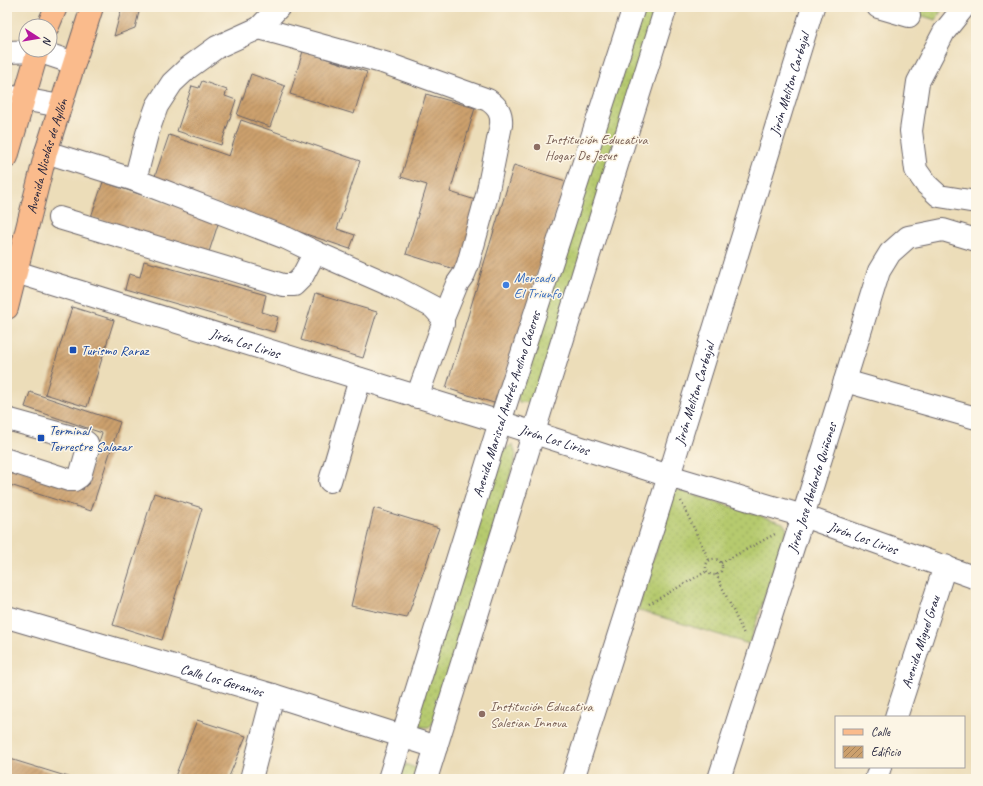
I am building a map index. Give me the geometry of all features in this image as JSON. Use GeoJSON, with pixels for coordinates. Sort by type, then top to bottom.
{"type":"FeatureCollection","features":[{"type":"Feature","properties":{"kind":"main road"},"geometry":{"type":"LineString","coordinates":[[51,18],[56,7]]}},
{"type":"Feature","properties":{"kind":"main road","name":"Avenida Nicolás de Ayllón"},"geometry":{"type":"LineString","coordinates":[[7,308],[46,152],[92,7]]}},
{"type":"Feature","properties":{"kind":"main road"},"geometry":{"type":"LineString","coordinates":[[7,157],[15,97],[34,58]]}},
{"type":"Feature","properties":{"kind":"street"},"geometry":{"type":"LineString","coordinates":[[135,180],[147,134],[157,106],[172,83],[188,68],[217,47],[259,28],[279,7]]}},
{"type":"Feature","properties":{"kind":"street","name":"Avenida Mariscal Andrés Avelino Cáceres"},"geometry":{"type":"LineString","coordinates":[[389,779],[500,422],[634,7]]}},
{"type":"Feature","properties":{"kind":"street"},"geometry":{"type":"LineString","coordinates":[[426,779],[666,7]]}},
{"type":"Feature","properties":{"kind":"street","name":"Jirón Meliton Carbajal"},"geometry":{"type":"LineString","coordinates":[[573,779],[669,476],[814,7]]}},
{"type":"Feature","properties":{"kind":"street"},"geometry":{"type":"LineString","coordinates":[[878,7],[909,16]]}},
{"type":"Feature","properties":{"kind":"street"},"geometry":{"type":"LineString","coordinates":[[964,7],[944,32],[918,82],[911,130],[916,170],[926,184],[939,196],[976,202]]}},
{"type":"Feature","properties":{"kind":"street"},"geometry":{"type":"LineString","coordinates":[[259,28],[386,63],[488,100],[499,109],[502,117],[501,125],[482,215],[468,264],[464,274],[457,284],[443,318],[443,324],[417,396]]}},
{"type":"Feature","properties":{"kind":"street"},"geometry":{"type":"LineString","coordinates":[[7,52],[18,52]]}},
{"type":"Feature","properties":{"kind":"street"},"geometry":{"type":"LineString","coordinates":[[58,57],[74,62]]}},
{"type":"Feature","properties":{"kind":"street"},"geometry":{"type":"LineString","coordinates":[[15,97],[60,106]]}},
{"type":"Feature","properties":{"kind":"street"},"geometry":{"type":"LineString","coordinates":[[46,152],[135,180],[286,238],[397,288],[433,307],[443,318]]}},
{"type":"Feature","properties":{"kind":"street"},"geometry":{"type":"LineString","coordinates":[[59,218],[283,285],[294,285],[302,277],[315,252]]}},
{"type":"Feature","properties":{"kind":"street","name":"Jirón Jose Abelardo Quiñones"},"geometry":{"type":"LineString","coordinates":[[719,779],[802,521],[879,271],[890,253],[908,238],[943,230],[976,240]]}},
{"type":"Feature","properties":{"kind":"street","name":"Jirón Los Lirios"},"geometry":{"type":"LineString","coordinates":[[16,272],[500,422],[669,476],[802,521],[945,566],[976,578]]}},
{"type":"Feature","properties":{"kind":"street"},"geometry":{"type":"LineString","coordinates":[[330,481],[360,379]]}},
{"type":"Feature","properties":{"kind":"street"},"geometry":{"type":"LineString","coordinates":[[845,381],[976,418]]}},
{"type":"Feature","properties":{"kind":"street"},"geometry":{"type":"LineString","coordinates":[[7,419],[83,440],[87,443],[88,448],[80,476],[74,480],[69,480],[7,460]]}},
{"type":"Feature","properties":{"kind":"street","name":"Avenida Miguel Grau"},"geometry":{"type":"LineString","coordinates":[[896,716],[945,566]]}},
{"type":"Feature","properties":{"kind":"street","name":"Calle Los Geranios"},"geometry":{"type":"LineString","coordinates":[[7,617],[273,695],[436,747]]}},
{"type":"Feature","properties":{"kind":"street"},"geometry":{"type":"LineString","coordinates":[[251,779],[273,695]]}},
{"type":"Feature","properties":{"kind":"street"},"geometry":{"type":"LineString","coordinates":[[876,779],[880,768]]}},
{"type":"Feature","properties":{"kind":"path"},"geometry":{"type":"LineString","coordinates":[[669,476],[709,560]]}},
{"type":"Feature","properties":{"kind":"path"},"geometry":{"type":"LineString","coordinates":[[722,564],[802,521]]}},
{"type":"Feature","properties":{"kind":"path"},"geometry":{"type":"LineString","coordinates":[[707,572],[706,563],[709,560],[716,559],[722,564]]}},
{"type":"Feature","properties":{"kind":"path"},"geometry":{"type":"LineString","coordinates":[[626,611],[640,610],[707,572],[716,574],[720,572],[722,564]]}},
{"type":"Feature","properties":{"kind":"path"},"geometry":{"type":"LineString","coordinates":[[716,574],[758,659]]}},
{"type":"Feature","properties":{"kind":"green space"},"geometry":{"type":"Polygon","coordinates":[[[639,7],[662,7],[539,390],[531,403],[519,402],[516,391],[639,7]]]}},
{"type":"Feature","properties":{"kind":"green space"},"geometry":{"type":"Polygon","coordinates":[[[893,7],[937,7],[942,9],[936,20],[893,7]]]}},
{"type":"Feature","properties":{"kind":"green space"},"geometry":{"type":"Polygon","coordinates":[[[513,444],[516,456],[435,719],[430,727],[417,727],[416,715],[493,467],[504,450],[513,444]]]}},
{"type":"Feature","properties":{"kind":"green space"},"geometry":{"type":"Polygon","coordinates":[[[675,489],[783,523],[787,529],[749,644],[638,610],[675,489]]]}},
{"type":"Feature","properties":{"kind":"green space"},"geometry":{"type":"Polygon","coordinates":[[[405,764],[421,770],[418,779],[400,779],[405,764]]]}},
{"type":"Feature","properties":{"kind":"building"},"geometry":{"type":"Polygon","coordinates":[[[122,7],[140,8],[135,28],[114,36],[122,7]]]}},
{"type":"Feature","properties":{"kind":"building"},"geometry":{"type":"Polygon","coordinates":[[[303,51],[367,72],[354,114],[290,94],[303,51]]]}},
{"type":"Feature","properties":{"kind":"building"},"geometry":{"type":"Polygon","coordinates":[[[251,74],[285,86],[270,127],[237,115],[251,74]]]}},
{"type":"Feature","properties":{"kind":"building"},"geometry":{"type":"Polygon","coordinates":[[[202,81],[227,90],[225,96],[236,100],[221,145],[177,131],[192,86],[199,88],[202,81]]]}},
{"type":"Feature","properties":{"kind":"building"},"geometry":{"type":"Polygon","coordinates":[[[426,94],[475,108],[450,192],[485,203],[464,272],[406,254],[427,185],[401,177],[426,94]]]}},
{"type":"Feature","properties":{"kind":"building"},"geometry":{"type":"Polygon","coordinates":[[[241,120],[360,161],[337,229],[355,235],[350,249],[153,182],[169,135],[229,156],[241,120]]]}},
{"type":"Feature","properties":{"kind":"building","name":"Mercado El Triunfo"},"geometry":{"type":"Polygon","coordinates":[[[514,165],[566,181],[497,404],[446,388],[514,165]]]}},
{"type":"Feature","properties":{"kind":"building"},"geometry":{"type":"Polygon","coordinates":[[[103,182],[219,221],[208,255],[91,217],[103,182]]]}},
{"type":"Feature","properties":{"kind":"building"},"geometry":{"type":"Polygon","coordinates":[[[144,261],[266,295],[262,312],[278,317],[274,332],[125,289],[129,274],[140,277],[144,261]]]}},
{"type":"Feature","properties":{"kind":"building"},"geometry":{"type":"Polygon","coordinates":[[[315,294],[377,312],[363,358],[301,340],[315,294]]]}},
{"type":"Feature","properties":{"kind":"building"},"geometry":{"type":"Polygon","coordinates":[[[72,307],[114,320],[87,407],[45,394],[72,307]]]}},
{"type":"Feature","properties":{"kind":"building"},"geometry":{"type":"Polygon","coordinates":[[[30,392],[120,422],[91,511],[7,484],[7,465],[83,490],[102,433],[25,407],[30,392]]]}},
{"type":"Feature","properties":{"kind":"building"},"geometry":{"type":"Polygon","coordinates":[[[154,493],[202,508],[162,640],[113,625],[154,493]]]}},
{"type":"Feature","properties":{"kind":"building"},"geometry":{"type":"Polygon","coordinates":[[[374,508],[439,528],[407,618],[351,606],[374,508]]]}},
{"type":"Feature","properties":{"kind":"building"},"geometry":{"type":"Polygon","coordinates":[[[197,720],[246,736],[228,779],[174,779],[197,720]]]}},
{"type":"Feature","properties":{"kind":"building"},"geometry":{"type":"Polygon","coordinates":[[[7,758],[75,779],[7,779],[7,758]]]}},
{"type":"Feature","properties":{"kind":"place","name":"Institución Educativa Hogar De Jesus"},"geometry":{"type":"Point","coordinates":[537,147]}},
{"type":"Feature","properties":{"kind":"place","name":"Mercado El Triunfo"},"geometry":{"type":"Point","coordinates":[506,285]}},
{"type":"Feature","properties":{"kind":"place","name":"Turismo Raraz"},"geometry":{"type":"Point","coordinates":[73,350]}},
{"type":"Feature","properties":{"kind":"place","name":"Terminal Terrestre Salazar"},"geometry":{"type":"Point","coordinates":[41,438]}},
{"type":"Feature","properties":{"kind":"place","name":"Institución Educativa Salesian Innova"},"geometry":{"type":"Point","coordinates":[482,714]}}]}
